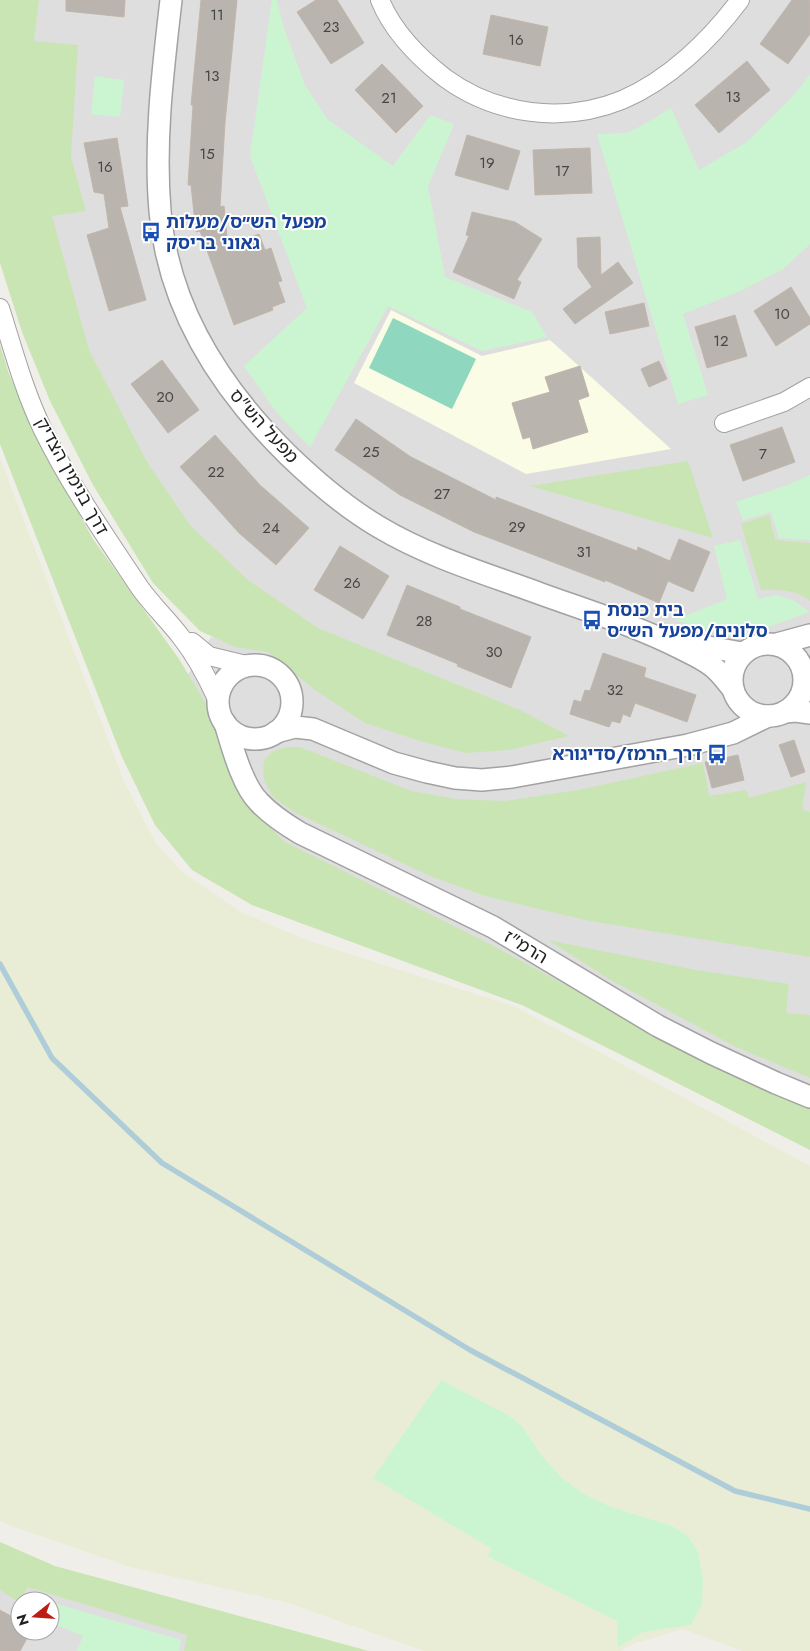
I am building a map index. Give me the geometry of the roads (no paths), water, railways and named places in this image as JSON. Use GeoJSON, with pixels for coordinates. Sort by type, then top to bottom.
{"type":"FeatureCollection","features":[{"type":"Feature","properties":{"kind":"street","name":"מפעל הש\"ס"},"geometry":{"type":"LineString","coordinates":[[170,0],[158,119],[157,158],[160,213],[166,252],[177,290],[194,331],[240,403],[264,431],[302,469],[343,504],[379,527],[419,548],[659,637],[702,659],[713,667],[735,694]]}},
{"type":"Feature","properties":{"kind":"street"},"geometry":{"type":"LineString","coordinates":[[380,0],[385,12],[404,42],[455,85],[480,99],[508,108],[537,113],[560,114],[584,112],[622,100],[654,83],[691,54],[724,21],[740,0]]}},
{"type":"Feature","properties":{"kind":"street","name":"דרך בנימין הצדיק"},"geometry":{"type":"LineString","coordinates":[[0,308],[27,392],[65,472],[146,596],[174,628]]}},
{"type":"Feature","properties":{"kind":"street"},"geometry":{"type":"LineString","coordinates":[[724,423],[784,402],[810,386]]}},
{"type":"Feature","properties":{"kind":"street"},"geometry":{"type":"LineString","coordinates":[[174,628],[209,656],[246,665],[258,664],[270,667],[288,683],[292,695],[299,705],[367,752]]}},
{"type":"Feature","properties":{"kind":"street"},"geometry":{"type":"LineString","coordinates":[[174,628],[201,666],[217,699],[219,712],[224,723],[232,732],[254,739],[295,726],[313,729],[394,763],[455,778],[482,780],[512,777],[688,745],[733,733],[776,714],[792,706],[799,698],[806,671],[788,649],[777,644]]}},
{"type":"Feature","properties":{"kind":"street"},"geometry":{"type":"LineString","coordinates":[[688,745],[718,728],[729,717],[735,694],[732,676],[735,664],[742,654],[752,646],[764,643],[777,644],[810,635]]}},
{"type":"Feature","properties":{"kind":"street","name":"מפעל הש\"ס"},"geometry":{"type":"LineString","coordinates":[[659,637],[742,654]]}},
{"type":"Feature","properties":{"kind":"street"},"geometry":{"type":"LineString","coordinates":[[217,699],[226,677],[246,665]]}},
{"type":"Feature","properties":{"kind":"street"},"geometry":{"type":"LineString","coordinates":[[735,694],[746,709],[757,714],[796,711],[810,713]]}},
{"type":"Feature","properties":{"kind":"street"},"geometry":{"type":"LineString","coordinates":[[249,788],[246,758],[252,748],[284,725],[290,716],[292,695]]}},
{"type":"Feature","properties":{"kind":"street","name":"הרמ\"ז"},"geometry":{"type":"LineString","coordinates":[[224,723],[235,756],[249,788],[258,801],[277,818],[300,833],[493,927],[658,1026],[776,1083],[810,1097]]}},
{"type":"Feature","properties":{"kind":"waterway"},"geometry":{"type":"LineString","coordinates":[[0,964],[52,1058],[162,1163],[470,1350],[735,1491],[810,1509]]}},
{"type":"Feature","properties":{"kind":"place","name":"מפעל הש״ס/מעלות גאוני בריסק"},"geometry":{"type":"Point","coordinates":[151,232]}},
{"type":"Feature","properties":{"kind":"place","name":"בית כנסת סלונים/מפעל הש״ס"},"geometry":{"type":"Point","coordinates":[592,620]}},
{"type":"Feature","properties":{"kind":"place","name":"דרך הרמז/סדיגורא"},"geometry":{"type":"Point","coordinates":[717,754]}}]}
